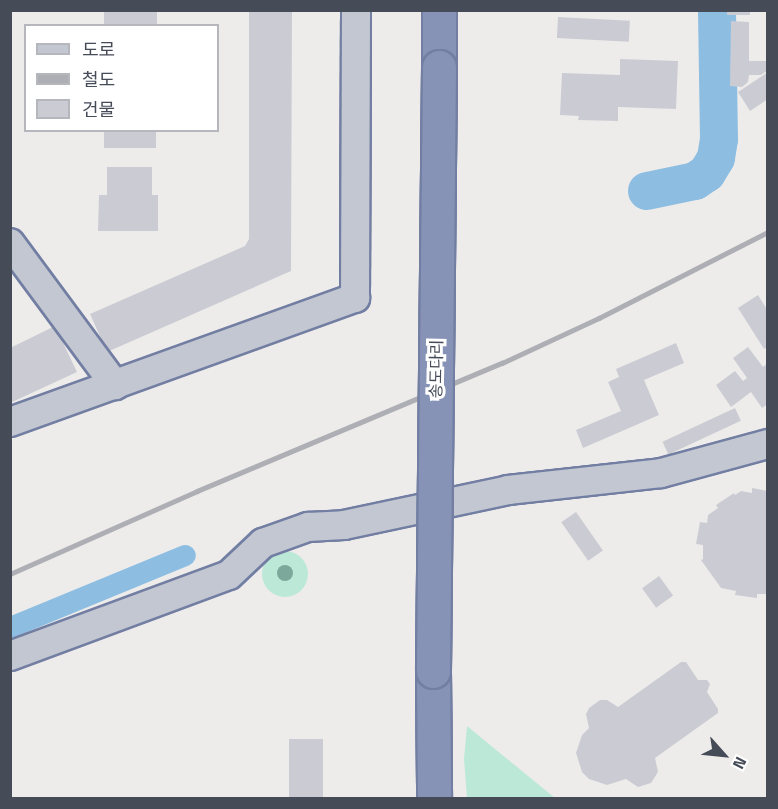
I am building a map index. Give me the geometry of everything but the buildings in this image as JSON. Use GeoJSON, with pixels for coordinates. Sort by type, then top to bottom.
{"type":"FeatureCollection","features":[{"type":"Feature","properties":{"kind":"highway","name":"송도다리"},"geometry":{"type":"LineString","coordinates":[[434,798],[433,671],[439,10]]}},
{"type":"Feature","properties":{"kind":"street"},"geometry":{"type":"LineString","coordinates":[[10,423],[355,298],[356,10]]}},
{"type":"Feature","properties":{"kind":"street"},"geometry":{"type":"LineString","coordinates":[[10,243],[115,386]]}},
{"type":"Feature","properties":{"kind":"street"},"geometry":{"type":"LineString","coordinates":[[10,656],[230,575],[263,543],[308,527],[344,525],[508,490],[662,473],[768,444]]}},
{"type":"Feature","properties":{"kind":"green space"},"geometry":{"type":"Polygon","coordinates":[[[285,551],[301,558],[308,574],[301,590],[285,597],[269,590],[262,574],[269,558],[285,551]]]}},
{"type":"Feature","properties":{"kind":"green space"},"geometry":{"type":"Polygon","coordinates":[[[467,726],[555,798],[467,798],[464,759],[467,726]]]}},
{"type":"Feature","properties":{"kind":"waterway"},"geometry":{"type":"LineString","coordinates":[[647,191],[695,181],[707,173],[716,158],[719,139],[717,10]]}},
{"type":"Feature","properties":{"kind":"waterway"},"geometry":{"type":"LineString","coordinates":[[10,627],[185,555]]}},
{"type":"Feature","properties":{"kind":"railway"},"geometry":{"type":"LineString","coordinates":[[10,574],[197,491],[502,363],[599,318],[768,232]]}}]}
